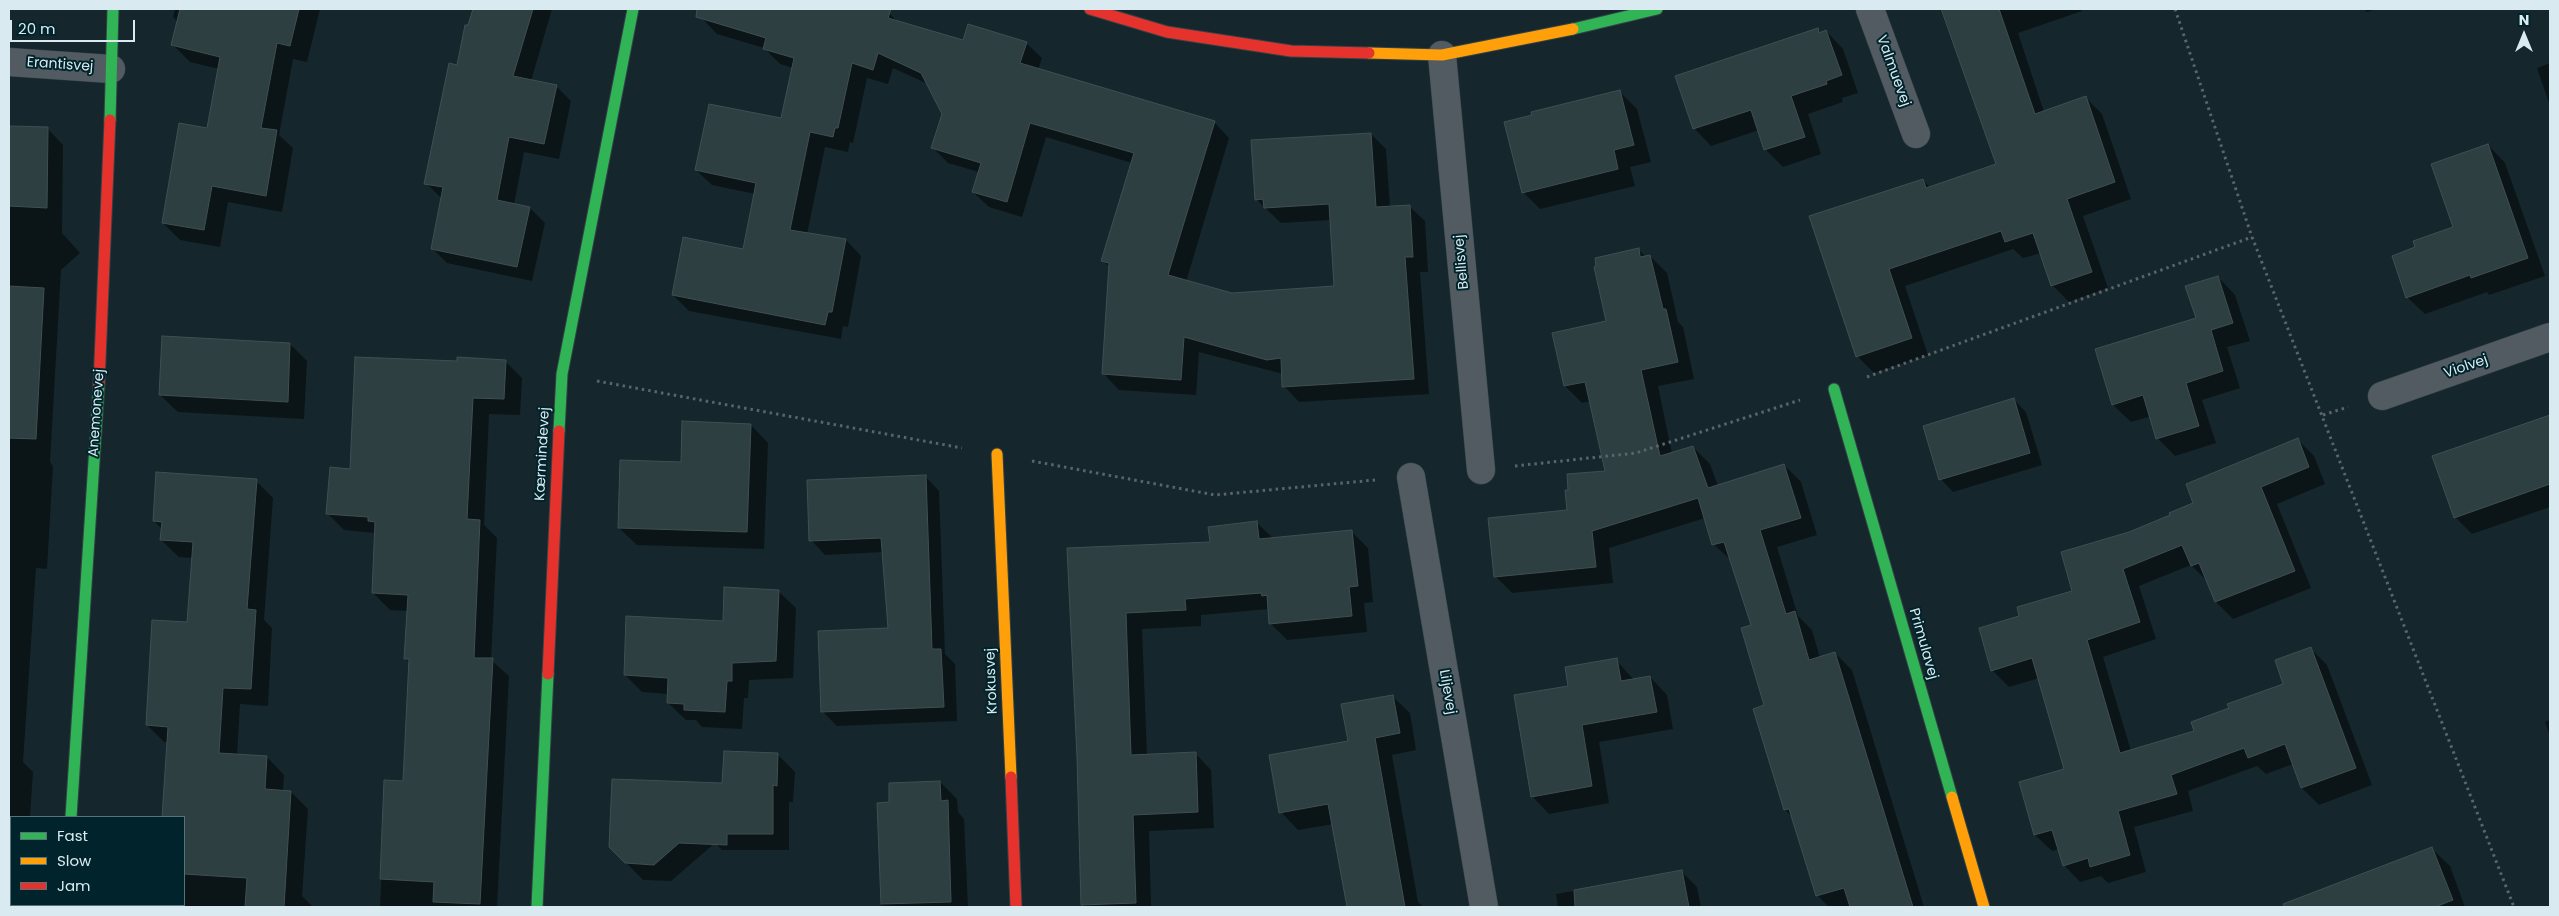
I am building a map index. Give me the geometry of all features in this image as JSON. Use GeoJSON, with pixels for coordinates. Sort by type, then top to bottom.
{"type":"FeatureCollection","features":[{"type":"Feature","properties":{"kind":"street","name":"Anemonevej"},"geometry":{"type":"LineString","coordinates":[[71,816],[103,328],[113,9]]}},
{"type":"Feature","properties":{"kind":"street","name":"Kærmindevej"},"geometry":{"type":"LineString","coordinates":[[537,907],[562,374],[633,9]]}},
{"type":"Feature","properties":{"kind":"street"},"geometry":{"type":"LineString","coordinates":[[1090,9],[1167,32],[1291,51],[1442,55],[1605,24],[1657,9]]}},
{"type":"Feature","properties":{"kind":"street","name":"Valmuevej"},"geometry":{"type":"LineString","coordinates":[[1870,9],[1916,134]]}},
{"type":"Feature","properties":{"kind":"street","name":"Bellisvej"},"geometry":{"type":"LineString","coordinates":[[1442,55],[1481,470]]}},
{"type":"Feature","properties":{"kind":"street","name":"Erantisvej"},"geometry":{"type":"LineString","coordinates":[[9,62],[111,69]]}},
{"type":"Feature","properties":{"kind":"street","name":"Violvej"},"geometry":{"type":"LineString","coordinates":[[2382,396],[2550,337]]}},
{"type":"Feature","properties":{"kind":"street","name":"Primulavej"},"geometry":{"type":"LineString","coordinates":[[1834,389],[1984,907]]}},
{"type":"Feature","properties":{"kind":"street","name":"Krokusvej"},"geometry":{"type":"LineString","coordinates":[[997,454],[1016,907]]}},
{"type":"Feature","properties":{"kind":"street","name":"Liljevej"},"geometry":{"type":"LineString","coordinates":[[1410,477],[1484,907]]}},
{"type":"Feature","properties":{"kind":"path"},"geometry":{"type":"LineString","coordinates":[[2174,9],[2252,237],[2514,907]]}},
{"type":"Feature","properties":{"kind":"path"},"geometry":{"type":"LineString","coordinates":[[1481,470],[1636,454],[1834,389],[2252,237]]}},
{"type":"Feature","properties":{"kind":"path"},"geometry":{"type":"LineString","coordinates":[[562,374],[1215,495],[1410,477]]}},
{"type":"Feature","properties":{"kind":"building"},"geometry":{"type":"Polygon","coordinates":[[[180,9],[299,9],[290,46],[277,43],[261,128],[277,130],[266,196],[212,186],[204,230],[162,223],[179,123],[207,128],[220,57],[171,45],[180,9]]]}},
{"type":"Feature","properties":{"kind":"building"},"geometry":{"type":"Polygon","coordinates":[[[473,9],[533,9],[513,76],[557,85],[544,144],[509,137],[497,200],[530,207],[517,267],[431,249],[443,187],[424,184],[449,63],[457,65],[465,25],[468,25],[473,9]]]}},
{"type":"Feature","properties":{"kind":"building"},"geometry":{"type":"Polygon","coordinates":[[[697,9],[891,9],[888,18],[963,40],[968,24],[1027,42],[1020,63],[1215,121],[1168,275],[1232,293],[1334,286],[1329,204],[1264,208],[1263,199],[1255,200],[1251,140],[1371,133],[1376,207],[1410,205],[1413,257],[1405,257],[1414,379],[1282,387],[1281,358],[1267,360],[1184,337],[1181,380],[1102,374],[1109,263],[1101,261],[1134,153],[1030,123],[1007,202],[972,192],[981,163],[931,148],[942,114],[921,73],[878,53],[873,70],[852,63],[838,128],[835,128],[833,137],[810,132],[790,230],[846,239],[832,312],[828,312],[825,325],[672,295],[683,237],[743,249],[756,183],[695,170],[709,104],[781,118],[794,58],[763,49],[766,38],[696,17],[697,9]]]}},
{"type":"Feature","properties":{"kind":"building"},"geometry":{"type":"Polygon","coordinates":[[[1941,9],[1999,9],[2035,114],[2086,96],[2115,182],[2067,199],[2092,272],[2051,286],[2033,233],[2005,242],[2001,231],[1889,269],[1912,338],[1856,357],[1809,216],[1923,179],[1926,188],[1996,164],[1941,9]]]}},
{"type":"Feature","properties":{"kind":"building"},"geometry":{"type":"Polygon","coordinates":[[[1818,28],[1819,33],[1826,30],[1842,75],[1826,81],[1827,84],[1791,96],[1805,137],[1764,150],[1751,110],[1693,129],[1675,76],[1818,28]]]}},
{"type":"Feature","properties":{"kind":"building"},"geometry":{"type":"Polygon","coordinates":[[[1620,90],[1634,145],[1614,150],[1618,169],[1522,193],[1504,122],[1532,115],[1531,112],[1620,90]]]}},
{"type":"Feature","properties":{"kind":"building"},"geometry":{"type":"Polygon","coordinates":[[[9,126],[48,127],[47,208],[9,206],[9,126]]]}},
{"type":"Feature","properties":{"kind":"building"},"geometry":{"type":"Polygon","coordinates":[[[2488,144],[2528,258],[2471,278],[2470,275],[2406,298],[2392,256],[2415,247],[2413,241],[2453,227],[2431,164],[2488,144]]]}},
{"type":"Feature","properties":{"kind":"building"},"geometry":{"type":"Polygon","coordinates":[[[1639,248],[1640,257],[1650,255],[1663,309],[1666,309],[1678,362],[1641,370],[1660,456],[1693,446],[1708,488],[1784,464],[1801,518],[1760,530],[1786,614],[1795,611],[1809,660],[1835,652],[1913,907],[1850,907],[1844,888],[1816,896],[1789,809],[1784,810],[1753,709],[1764,705],[1741,628],[1751,625],[1724,542],[1712,545],[1698,498],[1592,531],[1596,567],[1494,577],[1488,518],[1567,510],[1565,490],[1568,490],[1567,474],[1605,471],[1585,382],[1564,386],[1552,333],[1606,321],[1594,267],[1596,266],[1595,258],[1639,248]]]}},
{"type":"Feature","properties":{"kind":"building"},"geometry":{"type":"Polygon","coordinates":[[[2218,276],[2233,323],[2211,330],[2223,371],[2186,383],[2199,426],[2156,439],[2143,395],[2112,405],[2095,349],[2196,318],[2185,286],[2218,276]]]}},
{"type":"Feature","properties":{"kind":"building"},"geometry":{"type":"Polygon","coordinates":[[[9,286],[44,288],[36,439],[9,438],[9,286]]]}},
{"type":"Feature","properties":{"kind":"building"},"geometry":{"type":"Polygon","coordinates":[[[162,336],[290,343],[288,402],[159,395],[162,336]]]}},
{"type":"Feature","properties":{"kind":"building"},"geometry":{"type":"Polygon","coordinates":[[[355,357],[457,361],[457,357],[506,360],[504,399],[473,398],[467,519],[480,520],[474,658],[493,658],[480,904],[433,902],[434,882],[380,879],[384,780],[403,781],[409,659],[404,659],[408,595],[372,593],[375,522],[368,521],[368,517],[326,514],[330,467],[350,469],[355,357]]]}},
{"type":"Feature","properties":{"kind":"building"},"geometry":{"type":"Polygon","coordinates":[[[2014,398],[2030,453],[1939,480],[1923,426],[2014,398]]]}},
{"type":"Feature","properties":{"kind":"building"},"geometry":{"type":"Polygon","coordinates":[[[2550,415],[2550,484],[2454,518],[2432,456],[2550,415]]]}},
{"type":"Feature","properties":{"kind":"building"},"geometry":{"type":"Polygon","coordinates":[[[682,421],[751,424],[747,532],[618,528],[620,460],[681,462],[682,421]]]}},
{"type":"Feature","properties":{"kind":"building"},"geometry":{"type":"Polygon","coordinates":[[[2298,438],[2309,467],[2261,487],[2295,571],[2215,602],[2199,563],[2191,566],[2182,545],[2123,569],[2140,622],[2087,640],[2120,753],[2194,731],[2191,722],[2229,708],[2227,704],[2283,684],[2275,660],[2311,647],[2356,768],[2301,788],[2285,744],[2248,758],[2244,748],[2171,775],[2177,794],[2118,811],[2130,855],[2090,867],[2088,858],[2063,866],[2052,830],[2034,835],[2019,782],[2064,769],[2032,658],[1991,671],[1979,628],[2019,616],[2017,607],[2072,591],[2061,552],[2129,532],[2170,515],[2169,513],[2193,503],[2186,484],[2298,438]]]}},
{"type":"Feature","properties":{"kind":"building"},"geometry":{"type":"Polygon","coordinates":[[[156,472],[257,479],[247,609],[256,610],[251,689],[223,688],[219,753],[267,756],[265,789],[291,791],[284,907],[245,907],[247,878],[185,874],[185,816],[162,816],[168,727],[146,725],[152,620],[187,622],[193,542],[160,540],[162,522],[153,521],[156,472]]]}},
{"type":"Feature","properties":{"kind":"building"},"geometry":{"type":"Polygon","coordinates":[[[926,475],[932,649],[941,649],[944,707],[821,712],[818,631],[888,628],[881,538],[809,541],[807,480],[926,475]]]}},
{"type":"Feature","properties":{"kind":"building"},"geometry":{"type":"Polygon","coordinates":[[[1257,521],[1259,539],[1352,530],[1358,586],[1349,587],[1352,616],[1269,624],[1267,595],[1262,596],[1261,593],[1185,599],[1186,610],[1126,613],[1131,755],[1196,752],[1198,812],[1133,815],[1136,903],[1081,905],[1077,757],[1067,548],[1210,542],[1208,527],[1257,521]]]}},
{"type":"Feature","properties":{"kind":"building"},"geometry":{"type":"Polygon","coordinates":[[[724,587],[779,590],[776,661],[732,663],[732,681],[727,681],[725,712],[684,710],[684,704],[667,703],[668,678],[624,675],[626,616],[723,621],[724,587]]]}},
{"type":"Feature","properties":{"kind":"building"},"geometry":{"type":"Polygon","coordinates":[[[1617,658],[1621,681],[1650,676],[1657,712],[1582,725],[1592,786],[1531,797],[1514,695],[1568,686],[1565,667],[1617,658]]]}},
{"type":"Feature","properties":{"kind":"building"},"geometry":{"type":"Polygon","coordinates":[[[1393,695],[1400,733],[1375,738],[1405,907],[1347,907],[1328,804],[1279,813],[1269,755],[1348,741],[1341,704],[1393,695]]]}},
{"type":"Feature","properties":{"kind":"building"},"geometry":{"type":"Polygon","coordinates":[[[724,751],[778,753],[777,786],[773,785],[773,834],[727,834],[727,845],[679,843],[654,865],[625,863],[609,847],[612,779],[722,783],[724,751]]]}},
{"type":"Feature","properties":{"kind":"building"},"geometry":{"type":"Polygon","coordinates":[[[940,781],[941,801],[948,800],[951,902],[881,904],[877,803],[889,802],[889,783],[940,781]]]}},
{"type":"Feature","properties":{"kind":"building"},"geometry":{"type":"Polygon","coordinates":[[[2432,847],[2453,900],[2435,907],[2284,907],[2283,904],[2432,847]]]}},
{"type":"Feature","properties":{"kind":"building"},"geometry":{"type":"Polygon","coordinates":[[[1682,870],[1689,907],[1575,907],[1574,890],[1682,870]]]}},
{"type":"Feature","properties":{"kind":"traffic: fast"},"geometry":{"type":"LineString","coordinates":[[110,120],[113,9]]}},
{"type":"Feature","properties":{"kind":"traffic: fast"},"geometry":{"type":"LineString","coordinates":[[559,431],[562,374],[633,9]]}},
{"type":"Feature","properties":{"kind":"traffic: fast"},"geometry":{"type":"LineString","coordinates":[[1573,29],[1657,9]]}},
{"type":"Feature","properties":{"kind":"traffic: fast"},"geometry":{"type":"LineString","coordinates":[[71,816],[99,384]]}},
{"type":"Feature","properties":{"kind":"traffic: fast"},"geometry":{"type":"LineString","coordinates":[[1834,389],[1952,797]]}},
{"type":"Feature","properties":{"kind":"traffic: fast"},"geometry":{"type":"LineString","coordinates":[[537,907],[548,674]]}},
{"type":"Feature","properties":{"kind":"traffic: slow"},"geometry":{"type":"LineString","coordinates":[[1369,53],[1442,55],[1573,29]]}},
{"type":"Feature","properties":{"kind":"traffic: slow"},"geometry":{"type":"LineString","coordinates":[[997,454],[1011,777]]}},
{"type":"Feature","properties":{"kind":"traffic: slow"},"geometry":{"type":"LineString","coordinates":[[1952,797],[1984,907]]}},
{"type":"Feature","properties":{"kind":"traffic: jam"},"geometry":{"type":"LineString","coordinates":[[1090,9],[1167,32],[1291,51],[1369,53]]}},
{"type":"Feature","properties":{"kind":"traffic: jam"},"geometry":{"type":"LineString","coordinates":[[99,384],[110,120]]}},
{"type":"Feature","properties":{"kind":"traffic: jam"},"geometry":{"type":"LineString","coordinates":[[548,674],[559,431]]}},
{"type":"Feature","properties":{"kind":"traffic: jam"},"geometry":{"type":"LineString","coordinates":[[1011,777],[1016,907]]}}]}
